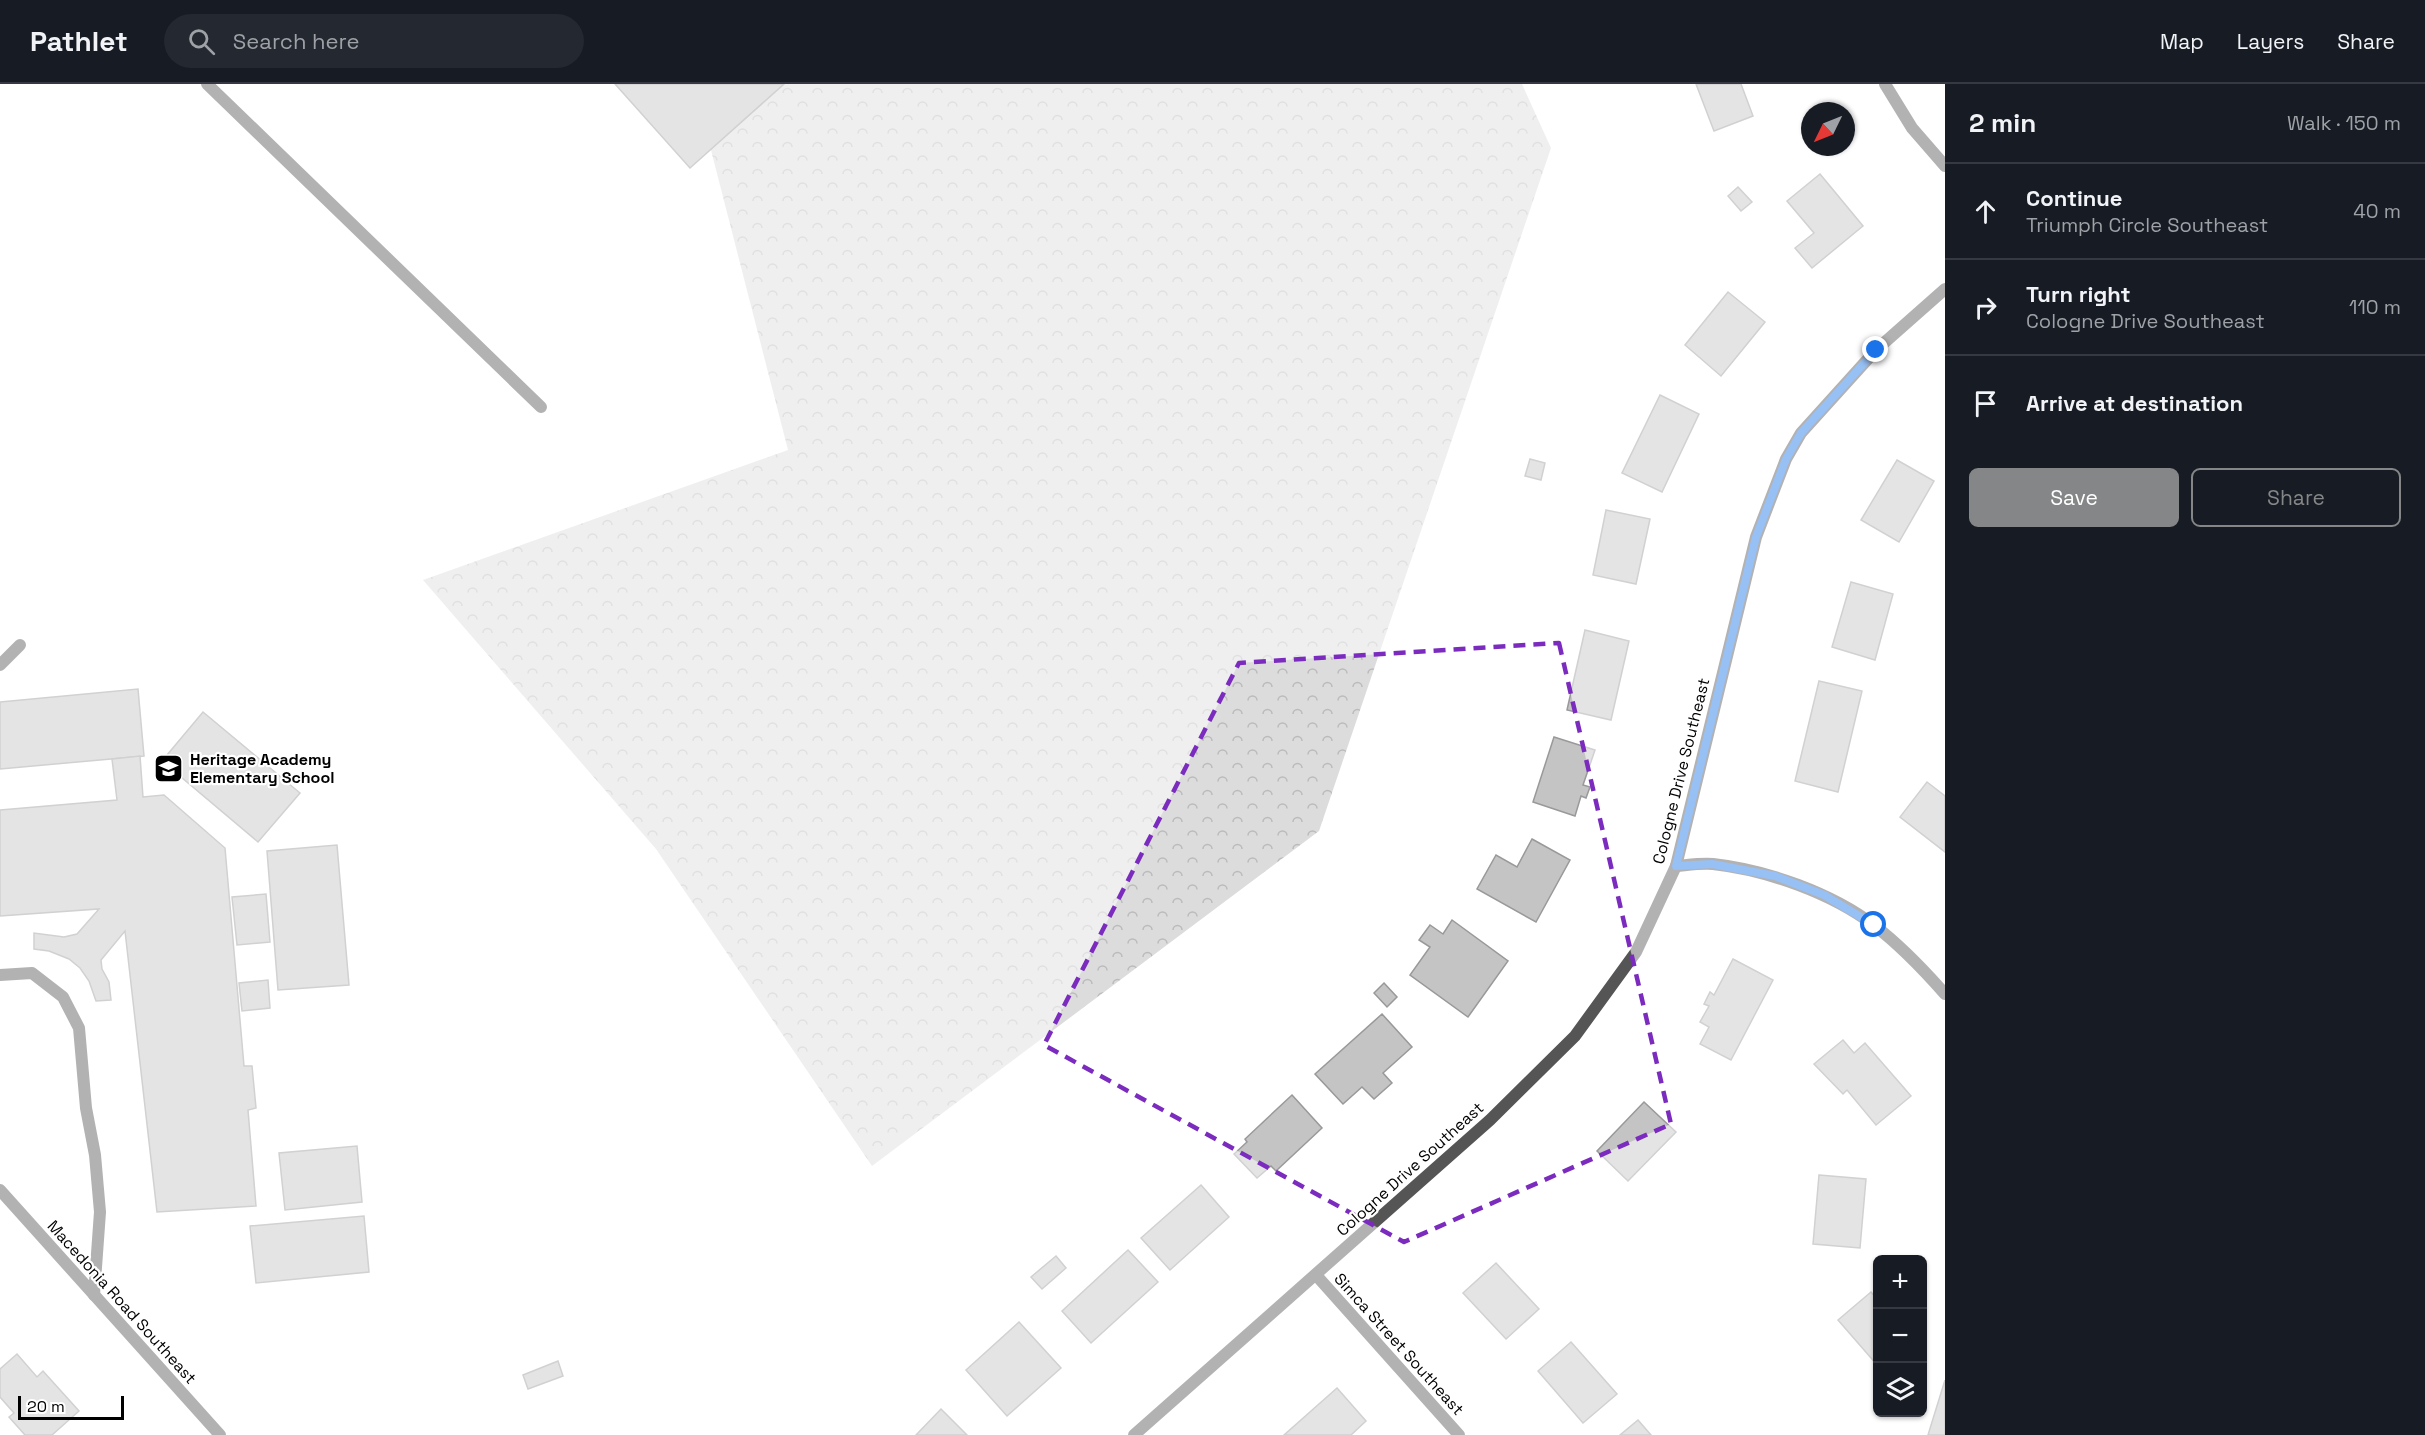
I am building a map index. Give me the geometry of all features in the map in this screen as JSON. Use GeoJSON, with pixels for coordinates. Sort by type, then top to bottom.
{"type":"FeatureCollection","features":[{"type":"Feature","properties":{"kind":"street"},"geometry":{"type":"LineString","coordinates":[[207,84],[541,407]]}},
{"type":"Feature","properties":{"kind":"street"},"geometry":{"type":"LineString","coordinates":[[1886,84],[1912,128],[1945,166]]}},
{"type":"Feature","properties":{"kind":"street","name":"Cologne Drive Southeast"},"geometry":{"type":"LineString","coordinates":[[1134,1435],[1490,1120],[1575,1036],[1636,952],[1676,866],[1756,537],[1786,459],[1801,433],[1876,350],[1945,289]]}},
{"type":"Feature","properties":{"kind":"street"},"geometry":{"type":"LineString","coordinates":[[0,665],[20,645]]}},
{"type":"Feature","properties":{"kind":"street"},"geometry":{"type":"LineString","coordinates":[[1676,866],[1712,864],[1775,876],[1824,895],[1874,925],[1914,959],[1945,994]]}},
{"type":"Feature","properties":{"kind":"street"},"geometry":{"type":"LineString","coordinates":[[0,975],[32,973],[63,997],[79,1028],[86,1108],[95,1155],[100,1212],[94,1295]]}},
{"type":"Feature","properties":{"kind":"street","name":"Macedonia Road Southeast"},"geometry":{"type":"LineString","coordinates":[[0,1190],[220,1435]]}},
{"type":"Feature","properties":{"kind":"street","name":"Simca Street Southeast"},"geometry":{"type":"LineString","coordinates":[[1316,1275],[1459,1435]]}},
{"type":"Feature","properties":{"kind":"highlighted area"},"geometry":{"type":"Polygon","coordinates":[[[1559,643],[1671,1124],[1404,1242],[1044,1045],[1239,663],[1559,643]]]}},
{"type":"Feature","properties":{"kind":"green space"},"geometry":{"type":"Polygon","coordinates":[[[694,84],[1522,84],[1551,148],[1319,831],[872,1166],[656,849],[423,580],[788,450],[694,84]]]}},
{"type":"Feature","properties":{"kind":"building"},"geometry":{"type":"Polygon","coordinates":[[[615,84],[784,84],[690,168],[615,84]]]}},
{"type":"Feature","properties":{"kind":"building"},"geometry":{"type":"Polygon","coordinates":[[[1696,84],[1741,84],[1753,116],[1714,131],[1696,84]]]}},
{"type":"Feature","properties":{"kind":"building"},"geometry":{"type":"Polygon","coordinates":[[[1820,174],[1863,226],[1812,268],[1795,248],[1814,233],[1787,201],[1820,174]]]}},
{"type":"Feature","properties":{"kind":"building"},"geometry":{"type":"Polygon","coordinates":[[[1738,187],[1752,202],[1741,211],[1728,196],[1738,187]]]}},
{"type":"Feature","properties":{"kind":"building"},"geometry":{"type":"Polygon","coordinates":[[[1728,292],[1765,322],[1721,376],[1685,345],[1728,292]]]}},
{"type":"Feature","properties":{"kind":"building"},"geometry":{"type":"Polygon","coordinates":[[[1660,395],[1699,414],[1662,492],[1622,473],[1660,395]]]}},
{"type":"Feature","properties":{"kind":"building"},"geometry":{"type":"Polygon","coordinates":[[[1530,459],[1545,463],[1541,480],[1525,476],[1530,459]]]}},
{"type":"Feature","properties":{"kind":"building"},"geometry":{"type":"Polygon","coordinates":[[[1897,460],[1934,481],[1899,542],[1861,520],[1897,460]]]}},
{"type":"Feature","properties":{"kind":"building"},"geometry":{"type":"Polygon","coordinates":[[[1606,510],[1650,519],[1636,584],[1593,575],[1606,510]]]}},
{"type":"Feature","properties":{"kind":"building"},"geometry":{"type":"Polygon","coordinates":[[[1851,582],[1893,594],[1875,660],[1832,647],[1851,582]]]}},
{"type":"Feature","properties":{"kind":"building"},"geometry":{"type":"Polygon","coordinates":[[[1585,630],[1629,641],[1611,720],[1567,710],[1585,630]]]}},
{"type":"Feature","properties":{"kind":"building"},"geometry":{"type":"Polygon","coordinates":[[[1819,681],[1862,691],[1838,792],[1795,781],[1819,681]]]}},
{"type":"Feature","properties":{"kind":"building"},"geometry":{"type":"Polygon","coordinates":[[[138,689],[144,756],[0,769],[0,702],[138,689]]]}},
{"type":"Feature","properties":{"kind":"building"},"geometry":{"type":"Polygon","coordinates":[[[203,712],[300,793],[258,842],[162,761],[203,712]]]}},
{"type":"Feature","properties":{"kind":"building"},"geometry":{"type":"Polygon","coordinates":[[[1554,737],[1595,750],[1583,785],[1590,787],[1586,798],[1581,796],[1575,816],[1533,802],[1554,737]]]}},
{"type":"Feature","properties":{"kind":"building"},"geometry":{"type":"Polygon","coordinates":[[[140,756],[143,797],[164,795],[225,848],[244,1066],[252,1066],[256,1108],[248,1110],[256,1206],[157,1212],[125,931],[101,960],[102,969],[109,982],[111,1000],[96,1001],[89,981],[80,968],[69,959],[49,951],[34,949],[34,933],[64,937],[77,934],[99,909],[0,916],[0,810],[117,800],[112,759],[140,756]]]}},
{"type":"Feature","properties":{"kind":"building"},"geometry":{"type":"Polygon","coordinates":[[[1927,782],[1945,796],[1945,852],[1900,817],[1927,782]]]}},
{"type":"Feature","properties":{"kind":"building"},"geometry":{"type":"Polygon","coordinates":[[[1532,839],[1570,860],[1536,922],[1477,889],[1496,855],[1517,867],[1532,839]]]}},
{"type":"Feature","properties":{"kind":"building"},"geometry":{"type":"Polygon","coordinates":[[[337,845],[349,985],[278,990],[267,851],[337,845]]]}},
{"type":"Feature","properties":{"kind":"building"},"geometry":{"type":"Polygon","coordinates":[[[266,894],[270,942],[237,945],[232,897],[266,894]]]}},
{"type":"Feature","properties":{"kind":"building"},"geometry":{"type":"Polygon","coordinates":[[[1452,920],[1508,961],[1468,1017],[1410,975],[1430,947],[1419,940],[1430,925],[1443,934],[1452,920]]]}},
{"type":"Feature","properties":{"kind":"building"},"geometry":{"type":"Polygon","coordinates":[[[1733,959],[1773,980],[1731,1060],[1700,1044],[1709,1027],[1700,1022],[1709,1006],[1704,1004],[1710,992],[1714,995],[1733,959]]]}},
{"type":"Feature","properties":{"kind":"building"},"geometry":{"type":"Polygon","coordinates":[[[268,980],[270,1008],[242,1011],[239,983],[268,980]]]}},
{"type":"Feature","properties":{"kind":"building"},"geometry":{"type":"Polygon","coordinates":[[[1384,983],[1397,997],[1387,1007],[1374,993],[1384,983]]]}},
{"type":"Feature","properties":{"kind":"building"},"geometry":{"type":"Polygon","coordinates":[[[1382,1014],[1412,1047],[1383,1073],[1392,1083],[1374,1099],[1362,1087],[1343,1104],[1315,1074],[1382,1014]]]}},
{"type":"Feature","properties":{"kind":"building"},"geometry":{"type":"Polygon","coordinates":[[[1843,1040],[1854,1053],[1865,1043],[1911,1096],[1876,1125],[1847,1090],[1843,1094],[1814,1064],[1843,1040]]]}},
{"type":"Feature","properties":{"kind":"building"},"geometry":{"type":"Polygon","coordinates":[[[1292,1095],[1322,1128],[1276,1171],[1271,1166],[1257,1178],[1234,1154],[1247,1142],[1245,1139],[1292,1095]]]}},
{"type":"Feature","properties":{"kind":"building"},"geometry":{"type":"Polygon","coordinates":[[[1644,1102],[1676,1132],[1628,1181],[1597,1151],[1644,1102]]]}},
{"type":"Feature","properties":{"kind":"building"},"geometry":{"type":"Polygon","coordinates":[[[357,1146],[362,1202],[285,1210],[279,1153],[357,1146]]]}},
{"type":"Feature","properties":{"kind":"building"},"geometry":{"type":"Polygon","coordinates":[[[1819,1175],[1866,1179],[1860,1248],[1813,1244],[1819,1175]]]}},
{"type":"Feature","properties":{"kind":"building"},"geometry":{"type":"Polygon","coordinates":[[[1201,1185],[1229,1217],[1170,1270],[1141,1238],[1201,1185]]]}},
{"type":"Feature","properties":{"kind":"building"},"geometry":{"type":"Polygon","coordinates":[[[364,1216],[369,1272],[256,1283],[250,1226],[364,1216]]]}},
{"type":"Feature","properties":{"kind":"building"},"geometry":{"type":"Polygon","coordinates":[[[1128,1250],[1158,1282],[1091,1343],[1062,1311],[1128,1250]]]}},
{"type":"Feature","properties":{"kind":"building"},"geometry":{"type":"Polygon","coordinates":[[[1056,1256],[1066,1268],[1042,1289],[1031,1277],[1056,1256]]]}},
{"type":"Feature","properties":{"kind":"building"},"geometry":{"type":"Polygon","coordinates":[[[1496,1263],[1539,1309],[1506,1339],[1463,1293],[1496,1263]]]}},
{"type":"Feature","properties":{"kind":"building"},"geometry":{"type":"Polygon","coordinates":[[[1871,1292],[1873,1294],[1873,1360],[1838,1320],[1871,1292]]]}},
{"type":"Feature","properties":{"kind":"building"},"geometry":{"type":"Polygon","coordinates":[[[1019,1322],[1061,1368],[1007,1416],[966,1370],[1019,1322]]]}},
{"type":"Feature","properties":{"kind":"building"},"geometry":{"type":"Polygon","coordinates":[[[1571,1342],[1617,1394],[1583,1423],[1538,1371],[1571,1342]]]}},
{"type":"Feature","properties":{"kind":"building"},"geometry":{"type":"Polygon","coordinates":[[[17,1354],[37,1377],[43,1371],[79,1411],[52,1435],[25,1435],[9,1417],[14,1413],[0,1397],[0,1369],[17,1354]]]}},
{"type":"Feature","properties":{"kind":"building"},"geometry":{"type":"Polygon","coordinates":[[[558,1361],[563,1376],[528,1389],[523,1375],[558,1361]]]}},
{"type":"Feature","properties":{"kind":"building"},"geometry":{"type":"Polygon","coordinates":[[[1945,1380],[1945,1435],[1928,1435],[1945,1380]]]}},
{"type":"Feature","properties":{"kind":"building"},"geometry":{"type":"Polygon","coordinates":[[[1337,1388],[1366,1421],[1351,1435],[1284,1435],[1337,1388]]]}},
{"type":"Feature","properties":{"kind":"building"},"geometry":{"type":"Polygon","coordinates":[[[941,1409],[967,1435],[916,1435],[941,1409]]]}},
{"type":"Feature","properties":{"kind":"building"},"geometry":{"type":"Polygon","coordinates":[[[1638,1420],[1651,1435],[1620,1435],[1638,1420]]]}},
{"type":"Feature","properties":{"kind":"place","name":"Heritage Academy Elementary School"},"geometry":{"type":"Point","coordinates":[169,768]}},
{"type":"Feature","properties":{"kind":"route"},"geometry":{"type":"LineString","coordinates":[[1874,925],[1824,895],[1775,876],[1712,864],[1676,866],[1756,537],[1786,459],[1801,433],[1876,350]]}}]}
